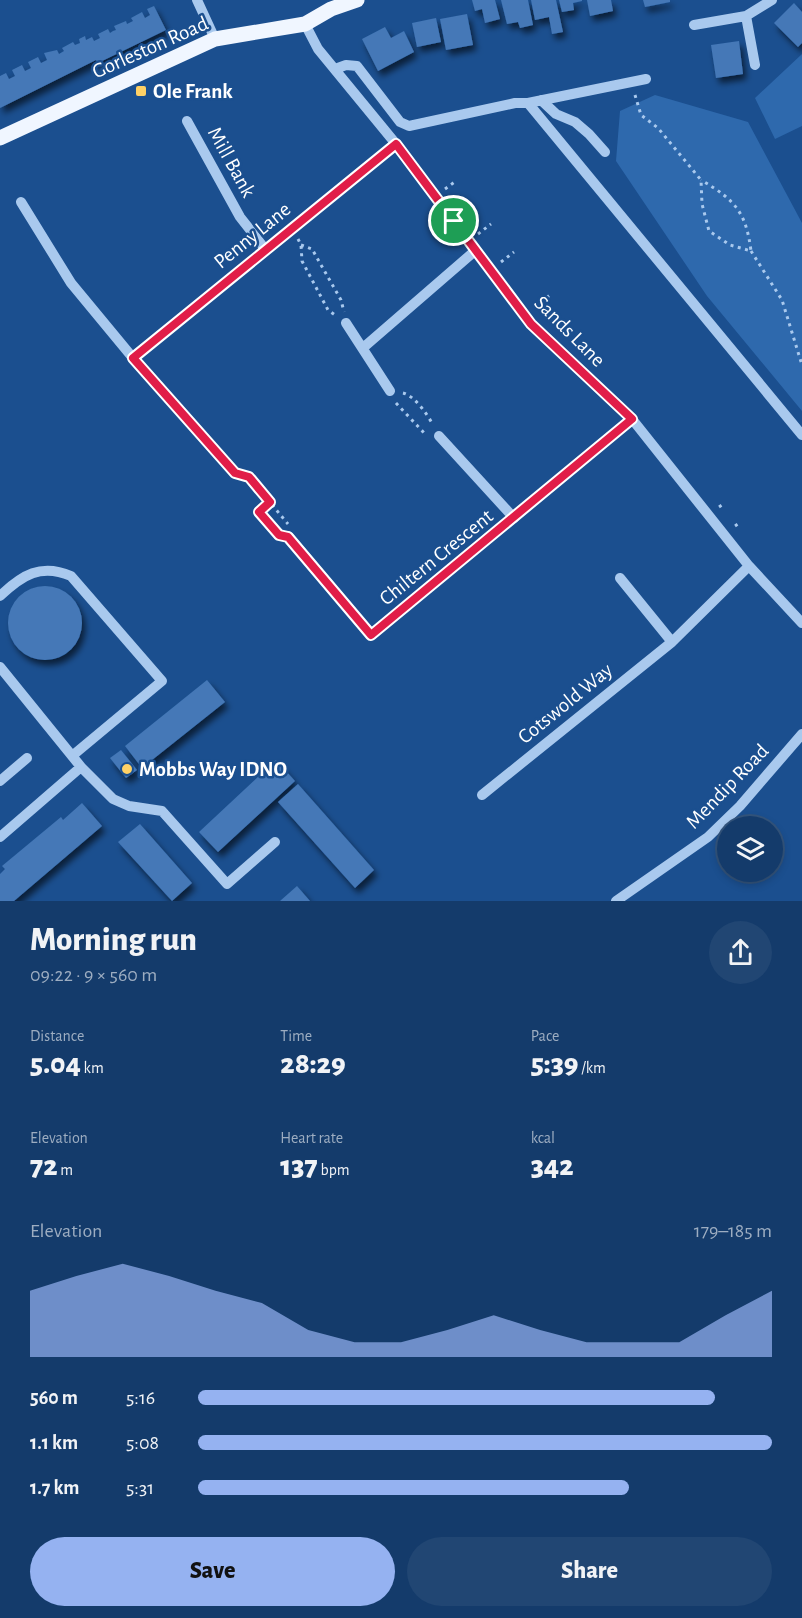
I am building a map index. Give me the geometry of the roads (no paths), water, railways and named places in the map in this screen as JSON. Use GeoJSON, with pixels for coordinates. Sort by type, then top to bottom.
{"type":"FeatureCollection","features":[{"type":"Feature","properties":{"kind":"main road","name":"Gorleston Road"},"geometry":{"type":"LineString","coordinates":[[0,138],[215,39],[305,24],[331,9],[357,0]]}},
{"type":"Feature","properties":{"kind":"street"},"geometry":{"type":"LineString","coordinates":[[197,0],[215,39]]}},
{"type":"Feature","properties":{"kind":"street"},"geometry":{"type":"LineString","coordinates":[[694,25],[746,16],[772,0]]}},
{"type":"Feature","properties":{"kind":"street"},"geometry":{"type":"LineString","coordinates":[[746,16],[755,65]]}},
{"type":"Feature","properties":{"kind":"street","name":"Sands Lane"},"geometry":{"type":"LineString","coordinates":[[305,24],[318,49],[396,144],[531,324],[632,419],[749,566],[802,623]]}},
{"type":"Feature","properties":{"kind":"street"},"geometry":{"type":"LineString","coordinates":[[335,69],[346,65],[357,66],[400,122],[409,126],[514,103],[528,103],[646,80]]}},
{"type":"Feature","properties":{"kind":"street"},"geometry":{"type":"LineString","coordinates":[[541,100],[556,114],[575,122],[605,152]]}},
{"type":"Feature","properties":{"kind":"street"},"geometry":{"type":"LineString","coordinates":[[528,103],[802,435]]}},
{"type":"Feature","properties":{"kind":"street","name":"Mill Bank"},"geometry":{"type":"LineString","coordinates":[[187,121],[240,217],[265,249]]}},
{"type":"Feature","properties":{"kind":"street","name":"Penny Lane"},"geometry":{"type":"LineString","coordinates":[[133,358],[396,144]]}},
{"type":"Feature","properties":{"kind":"street"},"geometry":{"type":"LineString","coordinates":[[21,202],[71,283],[133,358],[235,473]]}},
{"type":"Feature","properties":{"kind":"street"},"geometry":{"type":"LineString","coordinates":[[363,347],[476,250]]}},
{"type":"Feature","properties":{"kind":"street"},"geometry":{"type":"LineString","coordinates":[[346,323],[390,391]]}},
{"type":"Feature","properties":{"kind":"street","name":"Chiltern Crescent"},"geometry":{"type":"LineString","coordinates":[[288,537],[371,635],[632,419]]}},
{"type":"Feature","properties":{"kind":"street","name":"Chiltern Crescent"},"geometry":{"type":"LineString","coordinates":[[439,436],[514,518]]}},
{"type":"Feature","properties":{"kind":"street","name":"Cotswold Way"},"geometry":{"type":"LineString","coordinates":[[482,795],[672,642],[749,566]]}},
{"type":"Feature","properties":{"kind":"street"},"geometry":{"type":"LineString","coordinates":[[0,596],[21,577],[54,569],[71,576],[162,681],[72,756]]}},
{"type":"Feature","properties":{"kind":"street"},"geometry":{"type":"LineString","coordinates":[[620,578],[672,642]]}},
{"type":"Feature","properties":{"kind":"street"},"geometry":{"type":"LineString","coordinates":[[0,667],[81,767],[113,799],[129,806],[162,811],[227,884],[274,842]]}},
{"type":"Feature","properties":{"kind":"street","name":"Mendip Road"},"geometry":{"type":"LineString","coordinates":[[619,900],[708,837],[740,806],[802,734]]}},
{"type":"Feature","properties":{"kind":"street"},"geometry":{"type":"LineString","coordinates":[[0,781],[27,758]]}},
{"type":"Feature","properties":{"kind":"street"},"geometry":{"type":"LineString","coordinates":[[0,837],[81,767]]}},
{"type":"Feature","properties":{"kind":"place","name":"Ole Frank"},"geometry":{"type":"Point","coordinates":[141,91]}},
{"type":"Feature","properties":{"kind":"place","name":"Mobbs Way IDNO"},"geometry":{"type":"Point","coordinates":[127,769]}}]}
